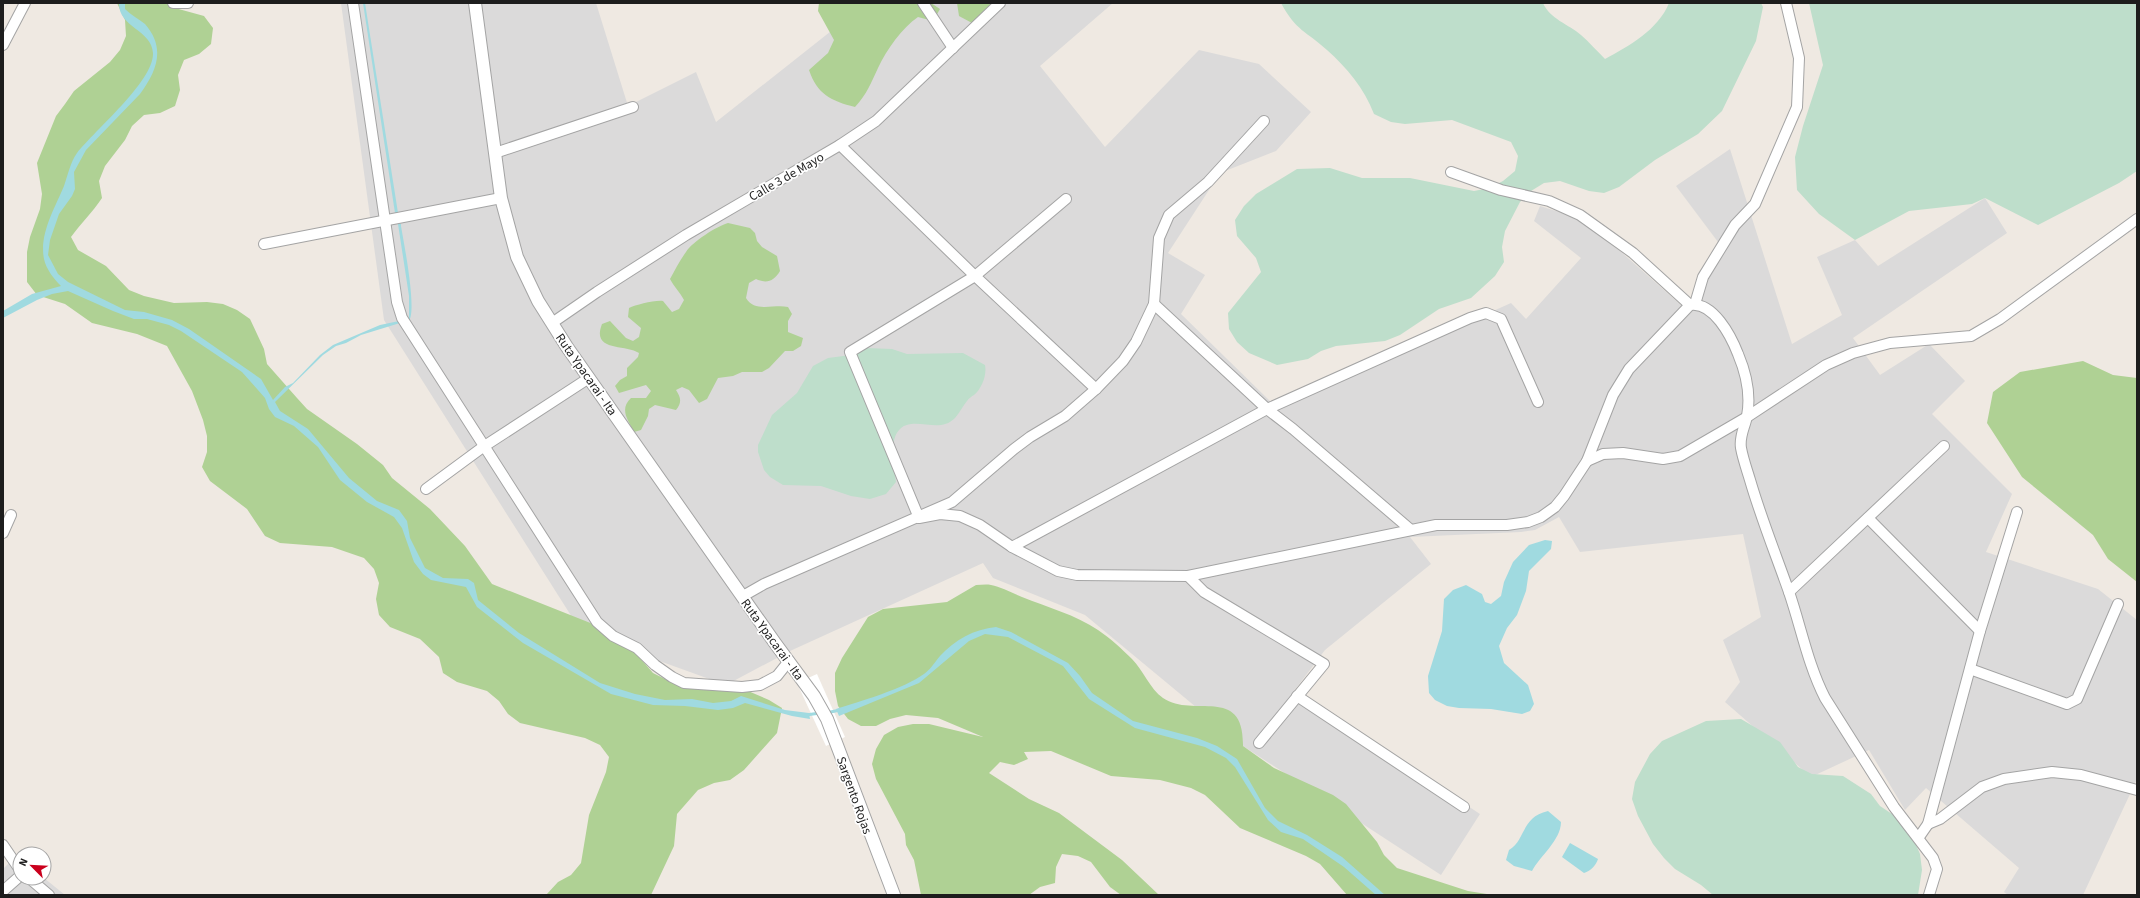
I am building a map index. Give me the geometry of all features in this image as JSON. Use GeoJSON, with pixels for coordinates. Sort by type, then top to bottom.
{"type":"FeatureCollection","features":[{"type":"Feature","properties":{"kind":"street"},"geometry":{"type":"LineString","coordinates":[[3,45],[25,3]]}},
{"type":"Feature","properties":{"kind":"street"},"geometry":{"type":"LineString","coordinates":[[173,3],[188,3]]}},
{"type":"Feature","properties":{"kind":"street"},"geometry":{"type":"LineString","coordinates":[[353,3],[397,302],[403,320],[596,622],[613,636],[637,648],[655,665],[672,677],[684,682],[742,687],[760,685],[777,676],[789,661]]}},
{"type":"Feature","properties":{"kind":"street","name":"Ruta Ypacarai - Ita"},"geometry":{"type":"LineString","coordinates":[[475,3],[501,198],[517,257],[538,301],[589,378],[814,696]]}},
{"type":"Feature","properties":{"kind":"street"},"geometry":{"type":"LineString","coordinates":[[923,3],[952,48]]}},
{"type":"Feature","properties":{"kind":"street","name":"Calle 3 de Mayo"},"geometry":{"type":"LineString","coordinates":[[552,323],[597,292],[686,235],[840,146],[876,120],[1000,3]]}},
{"type":"Feature","properties":{"kind":"street"},"geometry":{"type":"LineString","coordinates":[[919,518],[940,514],[960,516],[980,525],[1012,547],[1058,571],[1077,575],[1188,576],[1436,525],[1507,525],[1528,522],[1541,517],[1555,507],[1587,461],[1614,395],[1629,369],[1692,305],[1706,271],[1735,225],[1755,204],[1797,107],[1799,58],[1786,3]]}},
{"type":"Feature","properties":{"kind":"street"},"geometry":{"type":"LineString","coordinates":[[495,153],[633,107]]}},
{"type":"Feature","properties":{"kind":"street"},"geometry":{"type":"LineString","coordinates":[[742,596],[764,584],[919,518],[952,502],[1014,449],[1064,416],[1096,389],[1123,361],[1136,342],[1154,304],[1159,238],[1169,215],[1208,182],[1264,121]]}},
{"type":"Feature","properties":{"kind":"street"},"geometry":{"type":"LineString","coordinates":[[840,146],[975,276],[1096,389]]}},
{"type":"Feature","properties":{"kind":"street"},"geometry":{"type":"LineString","coordinates":[[1451,172],[1501,190],[1549,201],[1580,216],[1633,253],[1692,305],[1706,308],[1712,312],[1738,353],[1749,400],[1747,417],[1740,438],[1741,448],[1758,507],[1789,592],[1816,681],[1825,698],[1894,806],[1919,837],[1933,858],[1937,869],[1929,895]]}},
{"type":"Feature","properties":{"kind":"street"},"geometry":{"type":"LineString","coordinates":[[264,244],[398,220],[501,198]]}},
{"type":"Feature","properties":{"kind":"street"},"geometry":{"type":"LineString","coordinates":[[919,518],[850,352],[975,276],[1066,199]]}},
{"type":"Feature","properties":{"kind":"street"},"geometry":{"type":"LineString","coordinates":[[1587,461],[1603,454],[1623,453],[1663,459],[1680,456],[1747,417],[1826,365],[1853,354],[1890,343],[1971,336],[1981,332],[2137,219]]}},
{"type":"Feature","properties":{"kind":"street"},"geometry":{"type":"LineString","coordinates":[[1154,304],[1267,409],[1293,428],[1411,530]]}},
{"type":"Feature","properties":{"kind":"street"},"geometry":{"type":"LineString","coordinates":[[1012,547],[1267,409],[1470,318],[1486,313],[1501,319],[1538,402]]}},
{"type":"Feature","properties":{"kind":"street"},"geometry":{"type":"LineString","coordinates":[[426,489],[483,446],[589,378]]}},
{"type":"Feature","properties":{"kind":"street"},"geometry":{"type":"LineString","coordinates":[[1789,592],[1944,446]]}},
{"type":"Feature","properties":{"kind":"street"},"geometry":{"type":"LineString","coordinates":[[1919,837],[1928,824],[1980,631],[2017,512]]}},
{"type":"Feature","properties":{"kind":"street"},"geometry":{"type":"LineString","coordinates":[[3,533],[10,516]]}},
{"type":"Feature","properties":{"kind":"street"},"geometry":{"type":"LineString","coordinates":[[1868,518],[1980,631]]}},
{"type":"Feature","properties":{"kind":"street"},"geometry":{"type":"LineString","coordinates":[[1188,576],[1204,592],[1324,664],[1259,743]]}},
{"type":"Feature","properties":{"kind":"street"},"geometry":{"type":"LineString","coordinates":[[1970,669],[2067,704],[2077,699],[2118,604]]}},
{"type":"Feature","properties":{"kind":"street","name":"Sargento Rojas"},"geometry":{"type":"LineString","coordinates":[[814,696],[827,719],[894,895]]}},
{"type":"Feature","properties":{"kind":"street"},"geometry":{"type":"LineString","coordinates":[[1297,696],[1464,807]]}},
{"type":"Feature","properties":{"kind":"street"},"geometry":{"type":"LineString","coordinates":[[1928,824],[1940,820],[1982,787],[2004,779],[2052,772],[2081,775],[2137,790]]}},
{"type":"Feature","properties":{"kind":"street"},"geometry":{"type":"LineString","coordinates":[[3,845],[12,858]]}},
{"type":"Feature","properties":{"kind":"street"},"geometry":{"type":"LineString","coordinates":[[3,891],[12,883]]}},
{"type":"Feature","properties":{"kind":"street"},"geometry":{"type":"LineString","coordinates":[[38,886],[49,895]]}},
{"type":"Feature","properties":{"kind":"shaded area"},"geometry":{"type":"Polygon","coordinates":[[[341,3],[596,3],[628,106],[696,72],[716,122],[840,24],[830,3],[1113,3],[1040,66],[1105,147],[1199,50],[1259,64],[1311,112],[1276,151],[1220,173],[1168,253],[1205,275],[1181,314],[1277,408],[1511,303],[1526,319],[1581,258],[1534,221],[1540,206],[1572,216],[1620,251],[1690,313],[1724,250],[1676,186],[1730,149],[1792,344],[1842,315],[1817,257],[1855,240],[1878,266],[1985,198],[2007,233],[1853,338],[1880,375],[1929,344],[1965,381],[1932,414],[2012,494],[1986,552],[2098,589],[2137,620],[2137,779],[2083,895],[2008,895],[2004,892],[2019,868],[1926,788],[1905,810],[1869,750],[1811,777],[1725,702],[1740,682],[1723,640],[1761,617],[1743,534],[1580,552],[1559,517],[1535,530],[1521,532],[1410,537],[1431,564],[1325,650],[1294,691],[1480,814],[1441,875],[1243,746],[1085,615],[993,578],[983,563],[790,651],[726,685],[582,633],[384,320],[341,3]]]}},
{"type":"Feature","properties":{"kind":"shaded area"},"geometry":{"type":"Polygon","coordinates":[[[12,860],[12,886],[52,886],[52,884],[65,895],[3,895],[3,869],[12,860]]]}},
{"type":"Feature","properties":{"kind":"green space"},"geometry":{"type":"Polygon","coordinates":[[[117,3],[168,3],[175,8],[204,16],[213,28],[211,44],[199,54],[184,60],[178,75],[180,90],[175,106],[160,113],[144,115],[132,126],[125,140],[105,166],[99,181],[102,198],[71,237],[78,250],[106,266],[129,290],[144,296],[174,303],[207,302],[223,304],[237,310],[250,319],[264,349],[267,364],[307,409],[357,444],[383,465],[392,478],[430,509],[465,546],[492,584],[608,630],[623,638],[653,673],[667,680],[681,685],[712,690],[726,685],[741,688],[769,700],[782,708],[777,733],[744,770],[730,780],[714,783],[698,790],[677,814],[674,846],[651,895],[546,895],[558,882],[571,875],[581,863],[589,815],[606,772],[609,757],[600,745],[585,738],[520,723],[508,714],[499,701],[487,691],[457,682],[443,673],[439,657],[420,639],[390,627],[379,615],[376,599],[379,583],[374,569],[364,558],[332,547],[280,543],[265,536],[247,509],[210,481],[202,467],[207,452],[207,436],[203,420],[192,391],[167,346],[137,334],[92,323],[65,304],[37,295],[27,282],[27,252],[30,237],[40,209],[42,194],[37,163],[56,116],[74,91],[110,62],[120,50],[126,36],[125,20],[117,3]]]}},
{"type":"Feature","properties":{"kind":"green space"},"geometry":{"type":"Polygon","coordinates":[[[819,3],[931,3],[940,9],[933,21],[918,17],[906,27],[886,54],[866,93],[855,107],[832,99],[821,91],[812,78],[809,70],[828,53],[834,40],[818,11],[819,3]]]}},
{"type":"Feature","properties":{"kind":"green space"},"geometry":{"type":"Polygon","coordinates":[[[957,3],[996,3],[972,23],[959,16],[957,3]]]}},
{"type":"Feature","properties":{"kind":"green space"},"geometry":{"type":"Polygon","coordinates":[[[1281,3],[1543,3],[1550,13],[1581,35],[1605,59],[1633,43],[1650,29],[1664,13],[1669,3],[1761,3],[1763,7],[1756,41],[1722,111],[1698,134],[1655,160],[1619,187],[1604,193],[1589,191],[1560,181],[1544,183],[1531,191],[1520,202],[1505,231],[1502,247],[1504,262],[1495,276],[1471,298],[1439,309],[1400,335],[1385,341],[1336,346],[1321,351],[1308,359],[1277,365],[1249,353],[1237,342],[1229,329],[1228,313],[1261,272],[1256,258],[1237,236],[1235,220],[1244,206],[1256,194],[1297,169],[1330,168],[1362,178],[1410,178],[1474,191],[1489,188],[1503,181],[1515,171],[1518,156],[1511,142],[1452,120],[1405,124],[1391,122],[1374,114],[1360,87],[1348,71],[1327,50],[1297,25],[1286,12],[1281,3]]]}},
{"type":"Feature","properties":{"kind":"green space"},"geometry":{"type":"Polygon","coordinates":[[[1809,3],[2137,3],[2137,171],[2119,183],[2038,225],[1985,198],[1972,204],[1909,211],[1855,240],[1819,214],[1797,190],[1795,157],[1803,126],[1823,65],[1809,3]]]}},
{"type":"Feature","properties":{"kind":"green space"},"geometry":{"type":"Polygon","coordinates":[[[728,223],[750,228],[755,233],[757,241],[762,247],[777,256],[780,271],[778,274],[770,281],[760,281],[756,279],[749,283],[746,298],[750,303],[759,307],[788,307],[792,314],[788,321],[788,332],[803,338],[801,346],[793,351],[785,351],[769,368],[762,372],[742,372],[733,376],[718,378],[707,399],[699,403],[689,390],[682,387],[676,390],[680,400],[676,410],[655,405],[649,409],[648,416],[641,430],[634,432],[626,415],[625,410],[627,402],[631,398],[646,398],[651,391],[646,385],[619,393],[615,386],[620,380],[627,376],[627,368],[638,357],[639,353],[605,343],[601,339],[600,333],[602,324],[610,321],[626,338],[633,341],[639,337],[641,328],[628,317],[629,308],[645,303],[663,301],[672,312],[679,309],[684,300],[670,279],[689,248],[711,231],[728,223]]]}},
{"type":"Feature","properties":{"kind":"green space"},"geometry":{"type":"Polygon","coordinates":[[[866,348],[892,349],[907,354],[963,353],[985,365],[985,377],[977,392],[969,399],[957,416],[950,422],[941,425],[911,424],[903,427],[897,432],[893,448],[896,482],[886,494],[870,499],[851,496],[821,486],[783,485],[770,477],[764,470],[758,452],[758,445],[772,415],[797,393],[813,366],[828,358],[851,355],[866,348]]]}},
{"type":"Feature","properties":{"kind":"green space"},"geometry":{"type":"Polygon","coordinates":[[[2083,361],[2113,375],[2137,378],[2137,582],[2108,559],[2093,535],[2022,477],[1987,423],[1993,392],[2020,372],[2083,361]]]}},
{"type":"Feature","properties":{"kind":"green space"},"geometry":{"type":"Polygon","coordinates":[[[976,585],[999,587],[1071,616],[1089,625],[1111,640],[1132,659],[1140,668],[1150,685],[1163,698],[1175,704],[1226,709],[1235,715],[1241,727],[1243,746],[1274,768],[1333,795],[1346,804],[1377,842],[1384,855],[1397,868],[1468,891],[1493,895],[1347,895],[1320,864],[1306,856],[1240,828],[1205,795],[1191,788],[1160,780],[1111,776],[1051,751],[1024,752],[1028,759],[1014,765],[1000,762],[989,773],[1029,799],[1059,813],[1122,860],[1159,895],[1121,895],[1110,887],[1091,862],[1078,856],[1062,854],[1056,867],[1055,883],[1040,887],[1029,895],[921,895],[914,860],[906,845],[905,834],[876,779],[872,764],[876,749],[884,735],[898,727],[913,724],[929,724],[983,737],[938,718],[906,715],[890,719],[876,726],[861,726],[848,719],[838,706],[835,691],[835,673],[842,658],[868,617],[883,609],[947,602],[976,585]]]}},
{"type":"Feature","properties":{"kind":"green space"},"geometry":{"type":"Polygon","coordinates":[[[1741,719],[1780,742],[1798,767],[1812,774],[1843,776],[1871,794],[1880,806],[1907,824],[1920,854],[1922,870],[1918,895],[1713,895],[1701,885],[1675,869],[1653,844],[1638,816],[1632,799],[1635,782],[1650,754],[1662,741],[1706,721],[1741,719]]]}},
{"type":"Feature","properties":{"kind":"water"},"geometry":{"type":"Polygon","coordinates":[[[119,3],[125,3],[125,9],[145,24],[152,33],[157,51],[155,68],[140,94],[86,150],[74,172],[75,189],[72,196],[59,214],[50,240],[48,255],[58,274],[68,282],[125,310],[144,312],[172,320],[189,329],[261,379],[273,400],[285,387],[293,383],[320,355],[333,345],[380,325],[399,321],[400,323],[361,335],[346,343],[336,346],[323,355],[275,402],[280,411],[308,429],[349,478],[377,501],[399,510],[407,521],[410,538],[425,568],[443,578],[468,579],[474,583],[478,600],[519,633],[600,683],[635,694],[665,700],[692,699],[713,703],[731,701],[741,696],[785,710],[809,713],[810,719],[792,716],[745,703],[733,708],[718,710],[685,706],[653,705],[611,694],[523,643],[477,607],[466,587],[431,580],[423,574],[414,562],[402,528],[394,517],[367,502],[340,480],[318,447],[294,426],[275,417],[269,409],[265,398],[242,372],[181,331],[169,325],[147,319],[134,319],[68,291],[52,294],[37,300],[3,318],[3,311],[32,294],[61,286],[51,274],[45,263],[43,250],[49,221],[71,165],[77,153],[85,143],[134,91],[151,64],[153,53],[151,45],[142,33],[124,18],[120,11],[119,3]]]}},
{"type":"Feature","properties":{"kind":"water"},"geometry":{"type":"Polygon","coordinates":[[[363,3],[365,3],[398,213],[395,213],[363,3]]]}},
{"type":"Feature","properties":{"kind":"water"},"geometry":{"type":"Polygon","coordinates":[[[398,224],[401,224],[411,290],[412,304],[409,321],[409,296],[398,224]]]}},
{"type":"Feature","properties":{"kind":"water"},"geometry":{"type":"Polygon","coordinates":[[[1545,540],[1552,541],[1551,549],[1529,571],[1526,591],[1517,615],[1507,628],[1499,646],[1504,663],[1528,685],[1534,704],[1530,711],[1522,714],[1491,709],[1459,708],[1447,706],[1435,700],[1429,693],[1428,676],[1442,631],[1444,599],[1453,590],[1466,585],[1482,594],[1485,602],[1491,604],[1501,596],[1504,582],[1513,562],[1529,545],[1545,540]]]}},
{"type":"Feature","properties":{"kind":"water"},"geometry":{"type":"Polygon","coordinates":[[[996,627],[1011,632],[1068,663],[1080,676],[1092,693],[1133,721],[1197,738],[1217,746],[1237,759],[1265,808],[1278,821],[1307,835],[1342,857],[1385,895],[1376,895],[1344,867],[1303,839],[1281,832],[1268,820],[1235,767],[1226,758],[1205,747],[1135,728],[1089,699],[1063,666],[1008,637],[985,634],[969,641],[919,683],[839,716],[836,709],[882,694],[916,679],[926,672],[946,650],[965,636],[980,630],[996,627]]]}},
{"type":"Feature","properties":{"kind":"water"},"geometry":{"type":"Polygon","coordinates":[[[1548,811],[1561,822],[1558,835],[1532,871],[1514,866],[1506,860],[1509,850],[1518,841],[1528,823],[1533,818],[1548,811]]]}},
{"type":"Feature","properties":{"kind":"water"},"geometry":{"type":"Polygon","coordinates":[[[1570,843],[1598,859],[1595,866],[1584,873],[1562,857],[1570,843]]]}},
{"type":"Feature","properties":{"kind":"pier"},"geometry":{"type":"Polygon","coordinates":[[[817,674],[845,737],[826,746],[797,683],[817,674]]]}},
{"type":"Feature","properties":{"kind":"waterway"},"geometry":{"type":"LineString","coordinates":[[826,713],[840,710]]}},
{"type":"Feature","properties":{"kind":"waterway"},"geometry":{"type":"LineString","coordinates":[[806,715],[820,713]]}}]}
